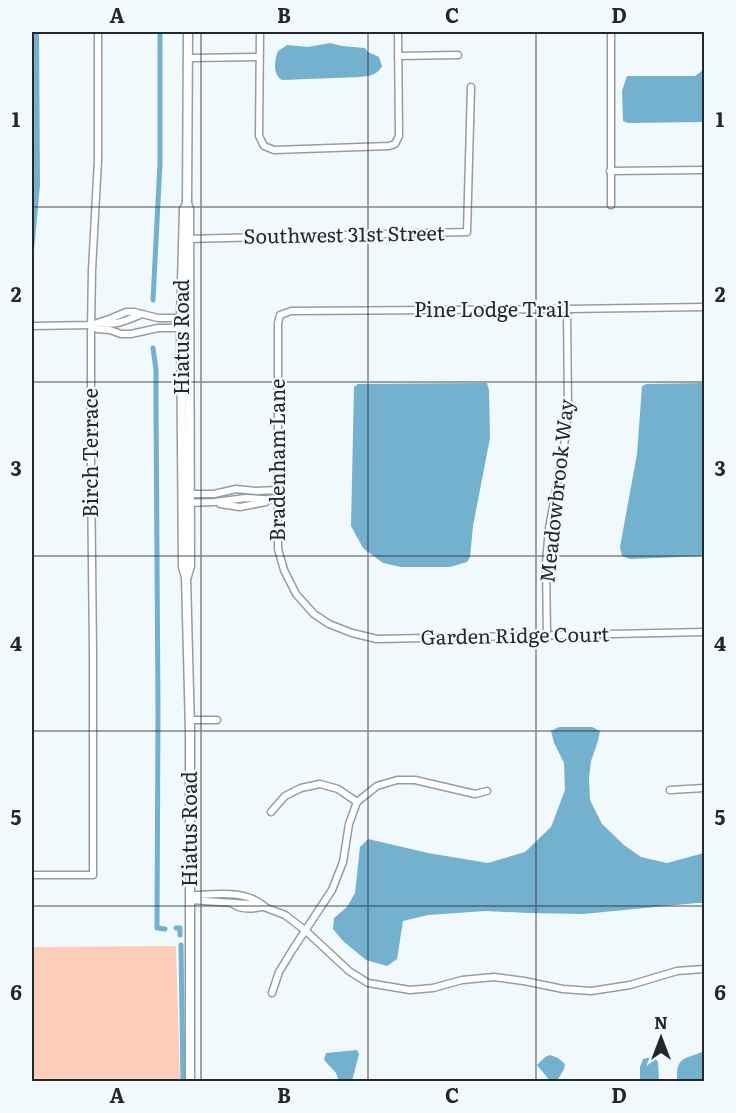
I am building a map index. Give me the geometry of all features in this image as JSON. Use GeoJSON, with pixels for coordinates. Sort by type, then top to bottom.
{"type":"FeatureCollection","features":[{"type":"Feature","properties":{"kind":"street","name":"Birch Terrace"},"geometry":{"type":"LineString","coordinates":[[32,875],[93,875],[91,325],[98,160],[98,32]]}},
{"type":"Feature","properties":{"kind":"street","name":"Hiatus Road"},"geometry":{"type":"LineString","coordinates":[[188,32],[187,204],[184,209],[186,499],[183,567],[186,577],[189,720],[190,1082]]}},
{"type":"Feature","properties":{"kind":"street"},"geometry":{"type":"LineString","coordinates":[[260,32],[259,136],[264,146],[274,150],[395,144],[399,136],[398,32]]}},
{"type":"Feature","properties":{"kind":"street"},"geometry":{"type":"LineString","coordinates":[[611,32],[611,205]]}},
{"type":"Feature","properties":{"kind":"street"},"geometry":{"type":"LineString","coordinates":[[398,56],[458,56]]}},
{"type":"Feature","properties":{"kind":"street"},"geometry":{"type":"LineString","coordinates":[[189,58],[260,57]]}},
{"type":"Feature","properties":{"kind":"street","name":"Southwest 31st Street"},"geometry":{"type":"LineString","coordinates":[[186,239],[467,232],[471,87]]}},
{"type":"Feature","properties":{"kind":"street"},"geometry":{"type":"LineString","coordinates":[[610,171],[705,170]]}},
{"type":"Feature","properties":{"kind":"street","name":"Pine Lodge Trail"},"geometry":{"type":"LineString","coordinates":[[280,315],[291,311],[705,307]]}},
{"type":"Feature","properties":{"kind":"street","name":"Meadowbrook Way"},"geometry":{"type":"LineString","coordinates":[[546,636],[546,563],[549,528],[564,447],[568,410],[567,309]]}},
{"type":"Feature","properties":{"kind":"street"},"geometry":{"type":"LineString","coordinates":[[32,326],[91,325],[126,312],[158,318],[185,318]]}},
{"type":"Feature","properties":{"kind":"street"},"geometry":{"type":"LineString","coordinates":[[99,323],[110,325],[143,314]]}},
{"type":"Feature","properties":{"kind":"street","name":"Bradenham Lane"},"geometry":{"type":"LineString","coordinates":[[280,315],[278,322],[278,549],[284,570],[296,594],[314,614],[329,624]]}},
{"type":"Feature","properties":{"kind":"street"},"geometry":{"type":"LineString","coordinates":[[118,323],[121,334]]}},
{"type":"Feature","properties":{"kind":"street"},"geometry":{"type":"LineString","coordinates":[[91,325],[97,329],[121,334],[158,328],[185,328]]}},
{"type":"Feature","properties":{"kind":"street"},"geometry":{"type":"LineString","coordinates":[[186,499],[233,489],[278,490]]}},
{"type":"Feature","properties":{"kind":"street"},"geometry":{"type":"LineString","coordinates":[[244,490],[246,506]]}},
{"type":"Feature","properties":{"kind":"street"},"geometry":{"type":"LineString","coordinates":[[214,502],[244,498],[278,500]]}},
{"type":"Feature","properties":{"kind":"street"},"geometry":{"type":"LineString","coordinates":[[186,499],[240,507],[278,500]]}},
{"type":"Feature","properties":{"kind":"street","name":"Garden Ridge Court"},"geometry":{"type":"LineString","coordinates":[[329,624],[377,639],[705,632]]}},
{"type":"Feature","properties":{"kind":"street"},"geometry":{"type":"LineString","coordinates":[[189,720],[217,720]]}},
{"type":"Feature","properties":{"kind":"street"},"geometry":{"type":"LineString","coordinates":[[272,993],[279,972],[332,890],[343,862],[349,824],[357,802],[377,786],[397,780],[415,780],[475,794],[487,791]]}},
{"type":"Feature","properties":{"kind":"street"},"geometry":{"type":"LineString","coordinates":[[272,812],[285,796],[301,788],[320,784],[338,789],[357,802]]}},
{"type":"Feature","properties":{"kind":"street"},"geometry":{"type":"LineString","coordinates":[[670,790],[705,788]]}},
{"type":"Feature","properties":{"kind":"street"},"geometry":{"type":"LineString","coordinates":[[190,898],[245,895],[256,899],[264,906]]}},
{"type":"Feature","properties":{"kind":"street"},"geometry":{"type":"LineString","coordinates":[[190,898],[264,906],[285,915],[349,971],[368,982],[410,990],[433,988],[462,980],[494,977],[563,989],[591,991],[630,985],[677,971],[705,969]]}},
{"type":"Feature","properties":{"kind":"shaded area"},"geometry":{"type":"Polygon","coordinates":[[[176,946],[180,1081],[32,1081],[32,947],[176,946]]]}},
{"type":"Feature","properties":{"kind":"water"},"geometry":{"type":"Polygon","coordinates":[[[32,32],[39,32],[40,185],[32,263],[32,32]]]}},
{"type":"Feature","properties":{"kind":"water"},"geometry":{"type":"Polygon","coordinates":[[[330,43],[365,48],[379,57],[382,66],[373,74],[360,77],[282,80],[277,75],[275,63],[278,51],[287,45],[308,47],[330,43]]]}},
{"type":"Feature","properties":{"kind":"water"},"geometry":{"type":"Polygon","coordinates":[[[703,70],[704,122],[628,123],[623,121],[622,91],[627,76],[695,76],[703,70]]]}},
{"type":"Feature","properties":{"kind":"water"},"geometry":{"type":"Polygon","coordinates":[[[487,383],[490,438],[473,526],[470,557],[467,562],[450,567],[401,567],[383,563],[363,548],[351,526],[354,387],[358,384],[487,383]]]}},
{"type":"Feature","properties":{"kind":"water"},"geometry":{"type":"Polygon","coordinates":[[[704,383],[704,556],[630,559],[622,556],[620,547],[637,454],[642,386],[646,384],[704,383]]]}},
{"type":"Feature","properties":{"kind":"water"},"geometry":{"type":"Polygon","coordinates":[[[559,727],[592,727],[600,731],[591,761],[590,800],[602,824],[624,845],[641,857],[667,863],[704,853],[704,903],[583,914],[485,911],[428,915],[403,921],[397,959],[387,966],[366,960],[343,941],[333,929],[334,918],[347,907],[355,893],[360,847],[368,839],[428,853],[488,863],[525,852],[551,827],[565,790],[564,763],[551,731],[559,727]]]}},
{"type":"Feature","properties":{"kind":"water"},"geometry":{"type":"Polygon","coordinates":[[[357,1050],[359,1054],[352,1081],[339,1081],[336,1073],[324,1060],[326,1053],[357,1050]]]}},
{"type":"Feature","properties":{"kind":"water"},"geometry":{"type":"Polygon","coordinates":[[[704,1051],[704,1081],[677,1081],[680,1062],[704,1051]]]}},
{"type":"Feature","properties":{"kind":"water"},"geometry":{"type":"Polygon","coordinates":[[[550,1055],[565,1064],[557,1081],[550,1081],[537,1065],[550,1055]]]}},
{"type":"Feature","properties":{"kind":"water"},"geometry":{"type":"Polygon","coordinates":[[[651,1057],[658,1062],[659,1081],[640,1081],[640,1067],[643,1059],[651,1057]]]}},
{"type":"Feature","properties":{"kind":"waterway"},"geometry":{"type":"LineString","coordinates":[[153,300],[160,163],[160,32]]}},
{"type":"Feature","properties":{"kind":"waterway"},"geometry":{"type":"LineString","coordinates":[[153,348],[156,370],[157,928],[165,929]]}},
{"type":"Feature","properties":{"kind":"waterway"},"geometry":{"type":"LineString","coordinates":[[176,928],[180,928],[180,935]]}},
{"type":"Feature","properties":{"kind":"waterway"},"geometry":{"type":"LineString","coordinates":[[181,945],[183,1082]]}}]}
